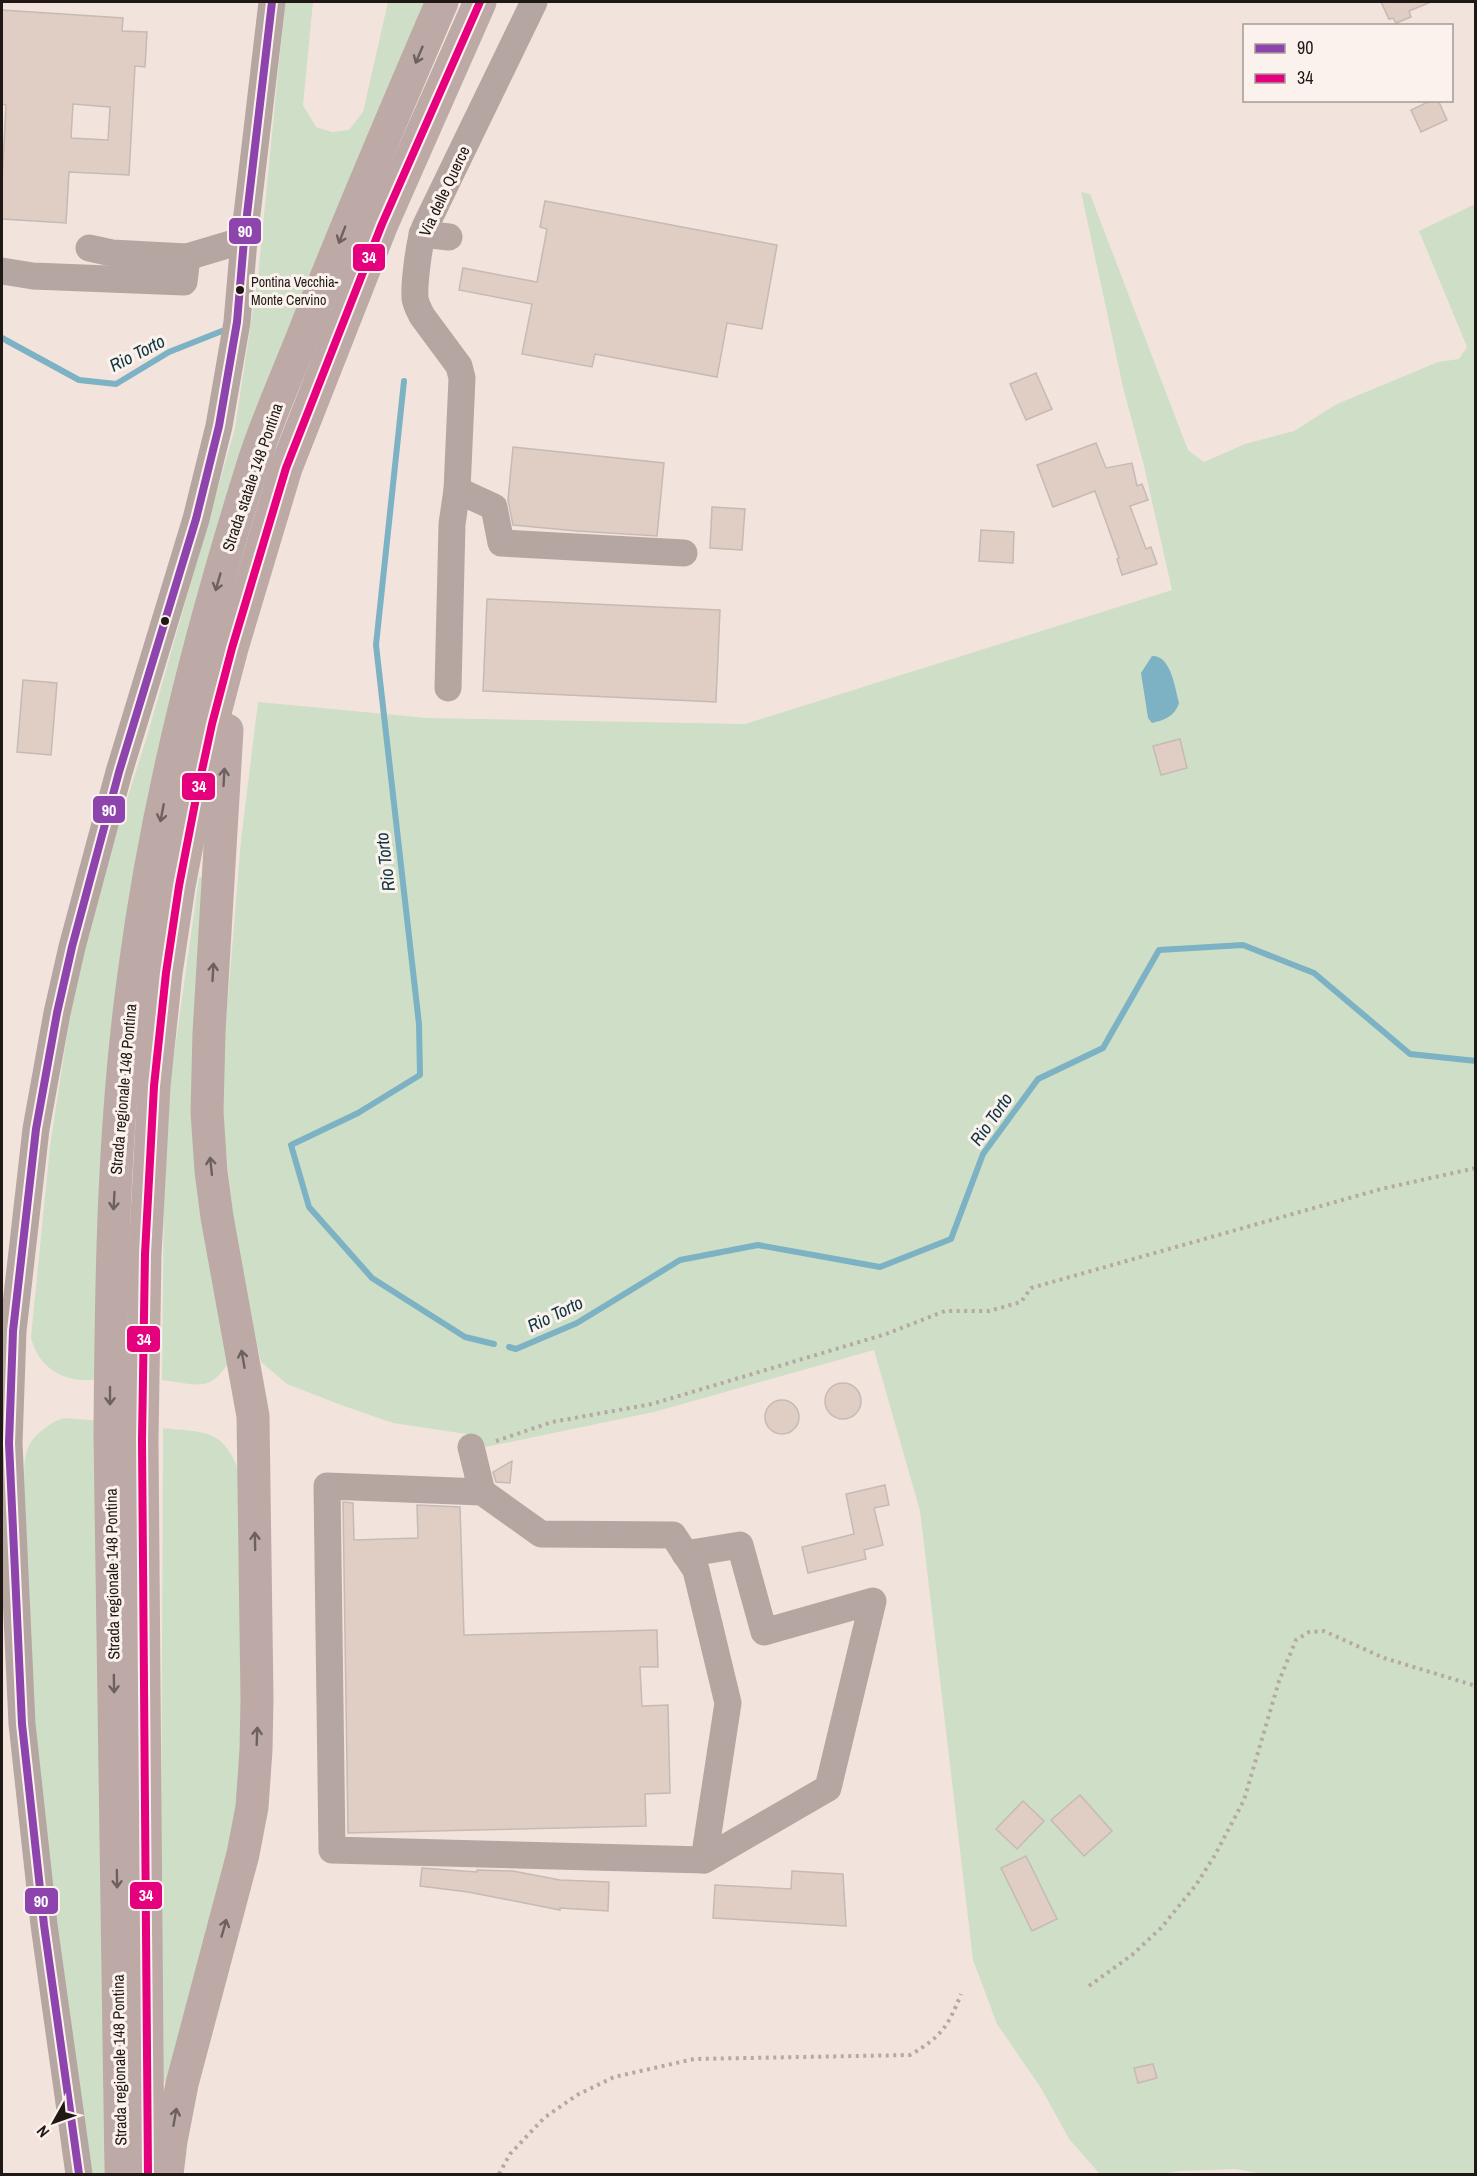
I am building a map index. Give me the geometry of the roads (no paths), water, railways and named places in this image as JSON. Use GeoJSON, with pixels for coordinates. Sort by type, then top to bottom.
{"type":"FeatureCollection","features":[{"type":"Feature","properties":{"kind":"highway","name":"Strada statale 148 Pontina"},"geometry":{"type":"LineString","coordinates":[[134,975],[158,828],[191,680],[257,454],[350,216],[442,2]]}},
{"type":"Feature","properties":{"kind":"highway","name":"Strada statale 148 Pontina"},"geometry":{"type":"LineString","coordinates":[[166,973],[179,886],[196,798],[232,648],[286,468],[382,224],[480,2]]}},
{"type":"Feature","properties":{"kind":"highway"},"geometry":{"type":"LineString","coordinates":[[167,2175],[184,2073],[237,1883],[245,1846],[252,1808],[256,1761],[253,1416],[217,1217],[207,1112],[209,1033],[232,648]]}},
{"type":"Feature","properties":{"kind":"highway","name":"Strada regionale 148 Pontina"},"geometry":{"type":"LineString","coordinates":[[121,2175],[126,1438],[145,1254],[150,1138],[166,973]]}},
{"type":"Feature","properties":{"kind":"highway","name":"Strada regionale 148 Pontina"},"geometry":{"type":"LineString","coordinates":[[134,975],[124,1058],[114,1203],[126,1438],[148,2175]]}},
{"type":"Feature","properties":{"kind":"street"},"geometry":{"type":"LineString","coordinates":[[79,2175],[44,1924],[12,1723],[10,1392],[13,1331],[41,1097],[57,1013],[89,878],[190,542],[210,465],[234,340],[272,2]]}},
{"type":"Feature","properties":{"kind":"street","name":"Via delle Querce"},"geometry":{"type":"LineString","coordinates":[[448,688],[452,524],[457,490],[462,378],[471,376],[417,307],[415,290],[422,234],[534,2]]}},
{"type":"Feature","properties":{"kind":"street"},"geometry":{"type":"LineString","coordinates":[[422,234],[449,237]]}},
{"type":"Feature","properties":{"kind":"street"},"geometry":{"type":"LineString","coordinates":[[89,248],[112,253],[187,257],[244,240]]}},
{"type":"Feature","properties":{"kind":"street"},"geometry":{"type":"LineString","coordinates":[[2,271],[33,276],[184,282],[187,257]]}},
{"type":"Feature","properties":{"kind":"street"},"geometry":{"type":"LineString","coordinates":[[457,490],[494,507],[501,543],[684,553]]}},
{"type":"Feature","properties":{"kind":"street"},"geometry":{"type":"LineString","coordinates":[[482,1492],[484,1444]]}},
{"type":"Feature","properties":{"kind":"street"},"geometry":{"type":"LineString","coordinates":[[685,1554],[740,1545],[764,1632],[873,1601],[828,1788],[704,1860],[332,1850],[327,1486],[482,1492],[541,1534],[673,1535],[685,1554],[696,1570],[728,1703],[704,1860]]}},
{"type":"Feature","properties":{"kind":"water"},"geometry":{"type":"Polygon","coordinates":[[[1152,656],[1158,657],[1168,666],[1179,703],[1169,717],[1152,723],[1148,718],[1141,673],[1152,656]]]}},
{"type":"Feature","properties":{"kind":"waterway","name":"Rio Torto"},"geometry":{"type":"LineString","coordinates":[[2,338],[79,380],[116,384],[169,352],[222,331]]}},
{"type":"Feature","properties":{"kind":"waterway","name":"Rio Torto"},"geometry":{"type":"LineString","coordinates":[[404,381],[376,645],[419,1024],[420,1075],[358,1113],[291,1145],[309,1207],[372,1278],[465,1337],[494,1344]]}},
{"type":"Feature","properties":{"kind":"waterway","name":"Rio Torto"},"geometry":{"type":"LineString","coordinates":[[509,1347],[516,1349],[577,1323],[680,1260],[758,1245],[880,1267],[951,1239],[983,1154],[1038,1079],[1103,1048],[1159,950],[1243,945],[1314,973],[1410,1054],[1476,1061]]}},
{"type":"Feature","properties":{"kind":"place","name":"Pontina Vecchia- Monte Cervino"},"geometry":{"type":"Point","coordinates":[240,290]}}]}
